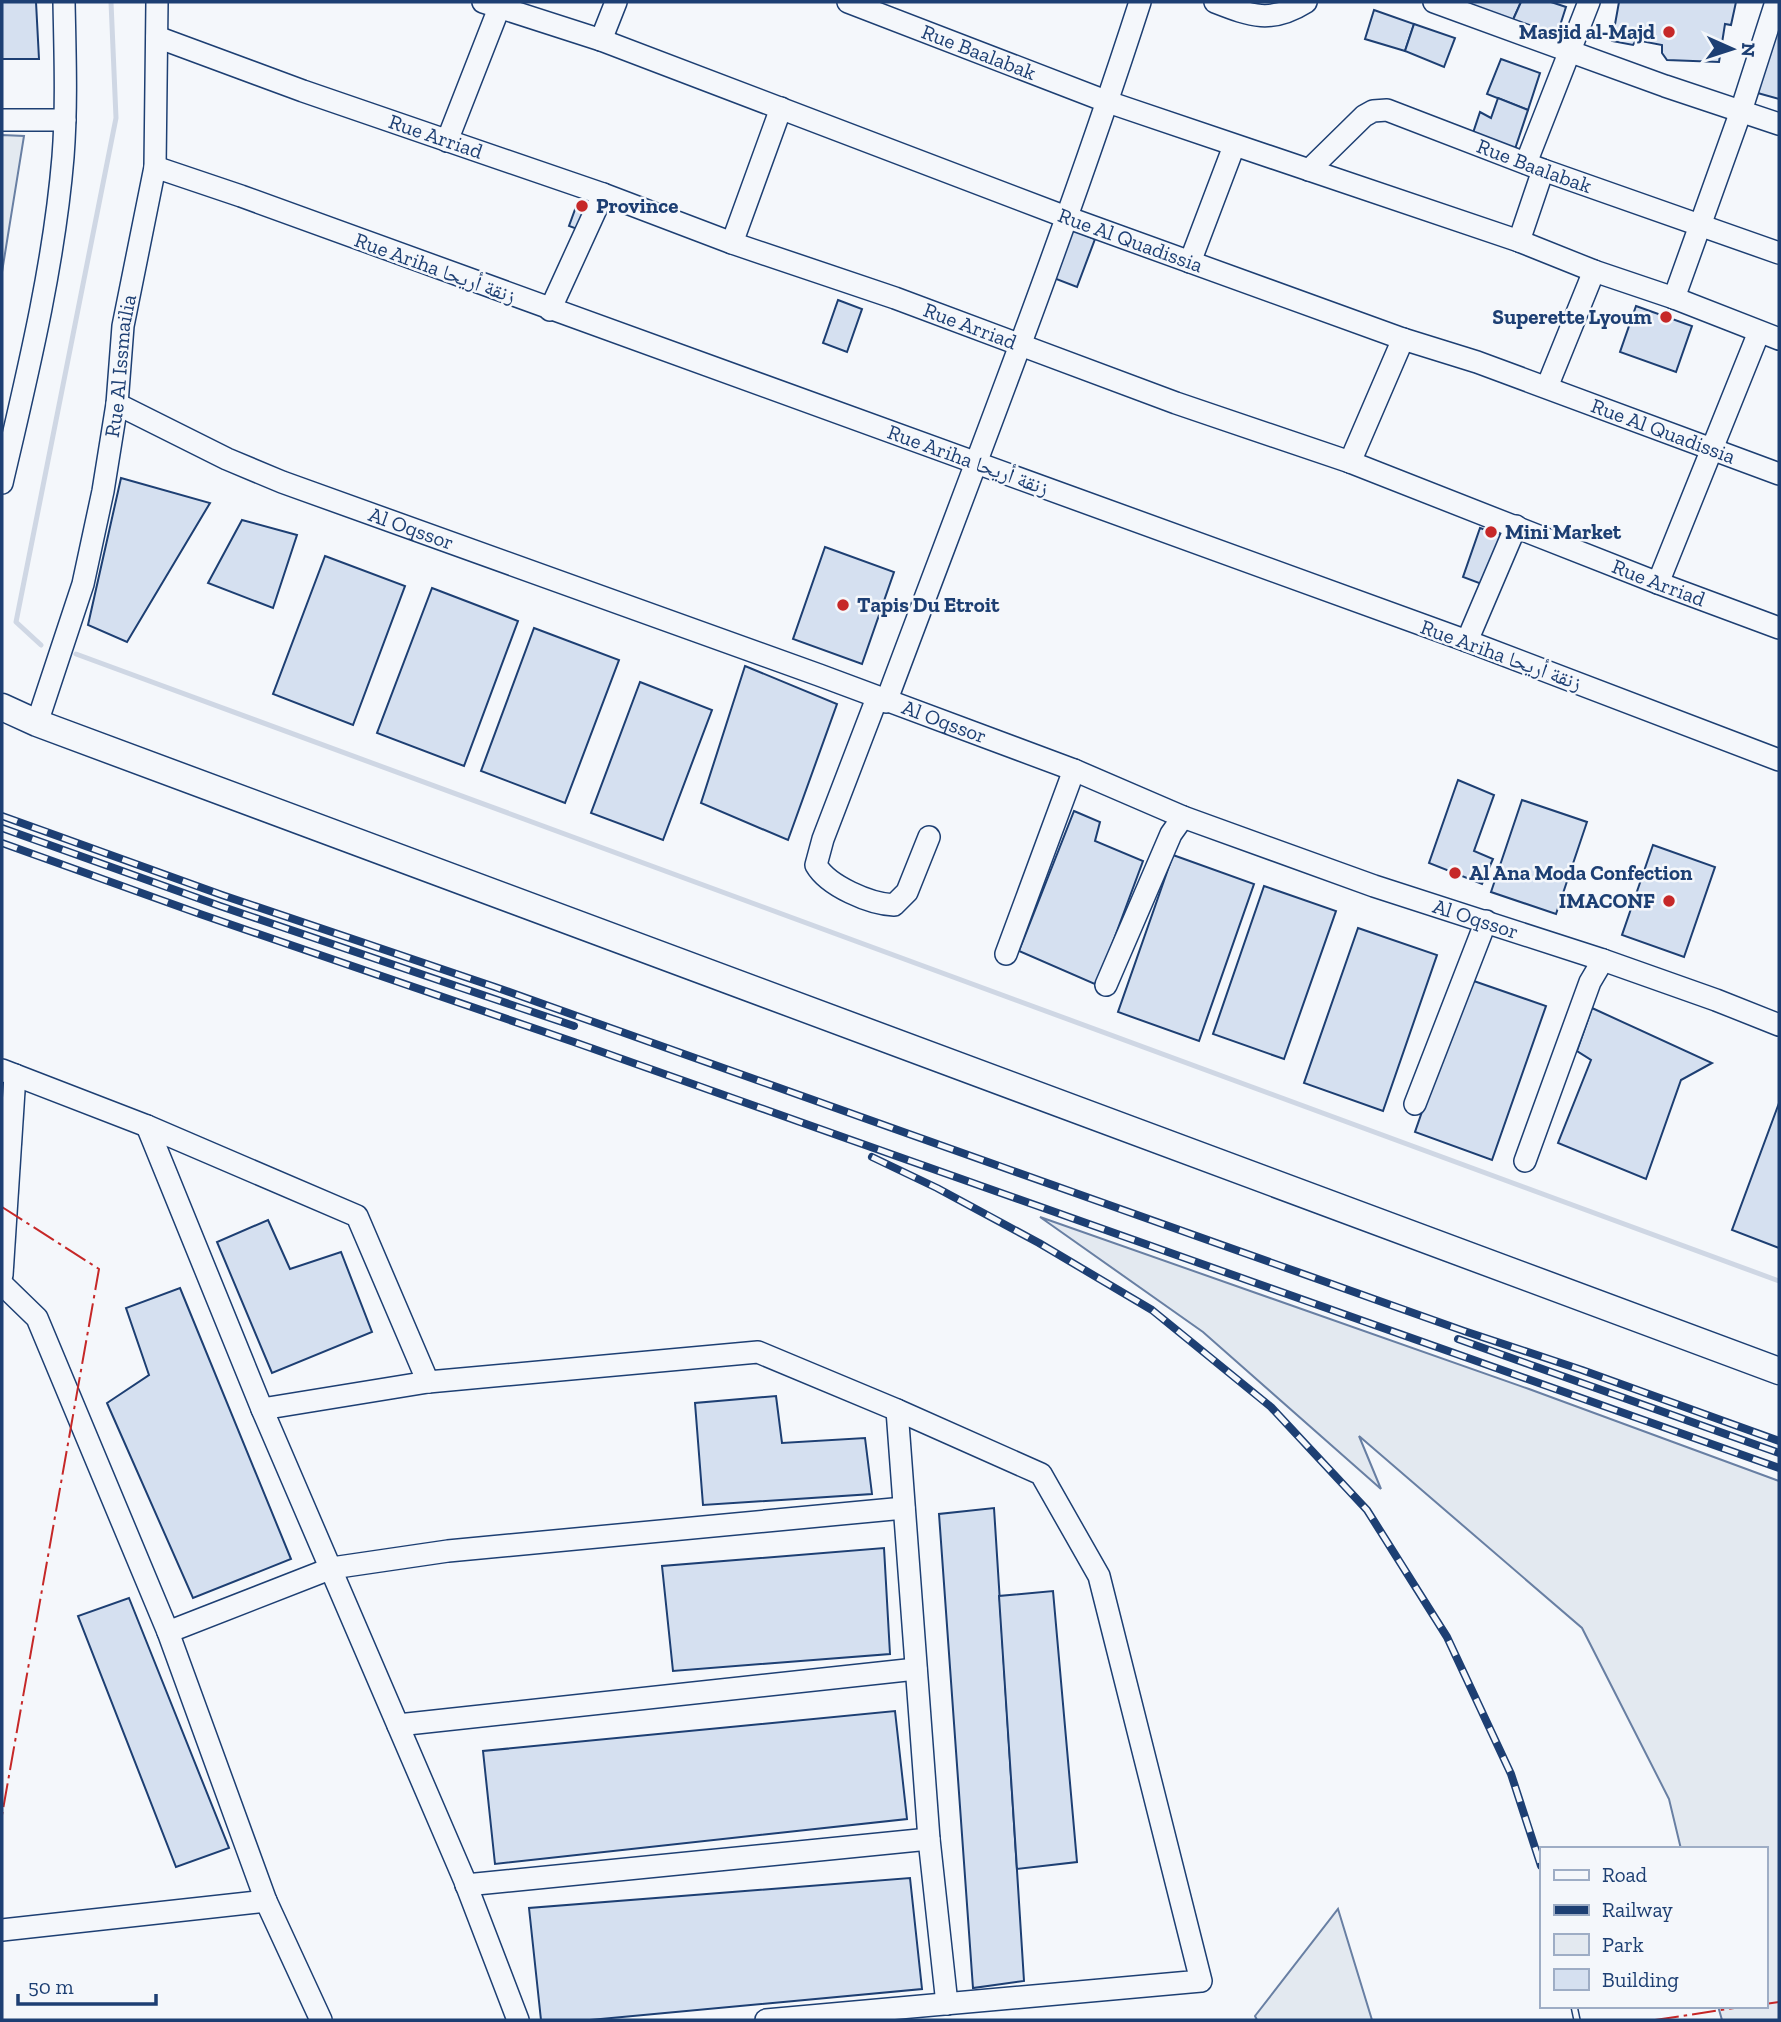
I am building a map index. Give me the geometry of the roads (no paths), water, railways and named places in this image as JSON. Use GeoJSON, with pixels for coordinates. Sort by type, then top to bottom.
{"type":"FeatureCollection","features":[{"type":"Feature","properties":{"kind":"main road"},"geometry":{"type":"LineString","coordinates":[[2,707],[37,723],[1779,1371]]}},
{"type":"Feature","properties":{"kind":"street"},"geometry":{"type":"LineString","coordinates":[[2,483],[36,326],[63,158],[64,2]]}},
{"type":"Feature","properties":{"kind":"street","name":"Rue Al Issmailia"},"geometry":{"type":"LineString","coordinates":[[37,723],[83,584],[101,503],[117,404],[123,326],[155,167],[157,2]]}},
{"type":"Feature","properties":{"kind":"street"},"geometry":{"type":"LineString","coordinates":[[600,40],[616,2]]}},
{"type":"Feature","properties":{"kind":"street"},"geometry":{"type":"LineString","coordinates":[[929,837],[907,892],[894,905],[872,901],[831,882],[816,865],[823,839],[977,464],[1108,102],[1140,2]]}},
{"type":"Feature","properties":{"kind":"street"},"geometry":{"type":"LineString","coordinates":[[1215,2],[1248,15],[1277,14],[1307,2]]}},
{"type":"Feature","properties":{"kind":"street"},"geometry":{"type":"LineString","coordinates":[[1434,2],[1779,124]]}},
{"type":"Feature","properties":{"kind":"street"},"geometry":{"type":"LineString","coordinates":[[1519,241],[1534,166],[1589,2]]}},
{"type":"Feature","properties":{"kind":"street"},"geometry":{"type":"LineString","coordinates":[[1674,298],[1741,111],[1776,2]]}},
{"type":"Feature","properties":{"kind":"street","name":"Rue Baalabak"},"geometry":{"type":"LineString","coordinates":[[860,4],[1108,102],[1519,241],[1769,336]]}},
{"type":"Feature","properties":{"kind":"street"},"geometry":{"type":"LineString","coordinates":[[447,141],[491,5]]}},
{"type":"Feature","properties":{"kind":"street","name":"Rue Al Quadissia"},"geometry":{"type":"LineString","coordinates":[[491,5],[600,40],[1066,217],[1403,339],[1547,387],[1779,474]]}},
{"type":"Feature","properties":{"kind":"street","name":"Rue Arriad"},"geometry":{"type":"LineString","coordinates":[[157,37],[1350,462],[1779,628]]}},
{"type":"Feature","properties":{"kind":"street"},"geometry":{"type":"LineString","coordinates":[[732,243],[781,108]]}},
{"type":"Feature","properties":{"kind":"street","name":"Rue Baalabak"},"geometry":{"type":"LineString","coordinates":[[1308,170],[1364,116],[1387,110],[1534,166],[1779,253]]}},
{"type":"Feature","properties":{"kind":"street"},"geometry":{"type":"LineString","coordinates":[[2,120],[65,120]]}},
{"type":"Feature","properties":{"kind":"street"},"geometry":{"type":"LineString","coordinates":[[1190,262],[1234,146]]}},
{"type":"Feature","properties":{"kind":"street","name":"Rue Ariha زنقة أريحا"},"geometry":{"type":"LineString","coordinates":[[155,167],[1467,641],[1779,760]]}},
{"type":"Feature","properties":{"kind":"street"},"geometry":{"type":"LineString","coordinates":[[550,310],[603,194]]}},
{"type":"Feature","properties":{"kind":"street"},"geometry":{"type":"LineString","coordinates":[[1547,387],[1594,271]]}},
{"type":"Feature","properties":{"kind":"street"},"geometry":{"type":"LineString","coordinates":[[1658,583],[1712,449],[1769,336]]}},
{"type":"Feature","properties":{"kind":"street"},"geometry":{"type":"LineString","coordinates":[[1350,462],[1403,339]]}},
{"type":"Feature","properties":{"kind":"street","name":"Al Oqssor"},"geometry":{"type":"LineString","coordinates":[[117,404],[282,482],[819,675],[1074,770],[1183,817],[1374,886],[1604,960],[1779,1025]]}},
{"type":"Feature","properties":{"kind":"street"},"geometry":{"type":"LineString","coordinates":[[1467,641],[1516,526]]}},
{"type":"Feature","properties":{"kind":"street"},"geometry":{"type":"LineString","coordinates":[[1006,954],[1074,770]]}},
{"type":"Feature","properties":{"kind":"street"},"geometry":{"type":"LineString","coordinates":[[1106,985],[1171,834],[1183,817]]}},
{"type":"Feature","properties":{"kind":"street"},"geometry":{"type":"LineString","coordinates":[[1415,1104],[1486,921]]}},
{"type":"Feature","properties":{"kind":"street"},"geometry":{"type":"LineString","coordinates":[[1525,1161],[1590,982],[1604,960]]}},
{"type":"Feature","properties":{"kind":"street"},"geometry":{"type":"LineString","coordinates":[[2,1275],[9,1073],[148,1126],[357,1216],[428,1382]]}},
{"type":"Feature","properties":{"kind":"street"},"geometry":{"type":"LineString","coordinates":[[148,1126],[262,1409],[466,1885],[518,2020]]}},
{"type":"Feature","properties":{"kind":"street"},"geometry":{"type":"LineString","coordinates":[[2,1284],[37,1318],[168,1632],[266,1901],[321,2020]]}},
{"type":"Feature","properties":{"kind":"street"},"geometry":{"type":"LineString","coordinates":[[262,1409],[428,1382],[758,1352],[897,1410],[1041,1475],[1099,1577],[1201,1981],[766,2020]]}},
{"type":"Feature","properties":{"kind":"street"},"geometry":{"type":"LineString","coordinates":[[897,1410],[929,1839],[947,2004]]}},
{"type":"Feature","properties":{"kind":"street"},"geometry":{"type":"LineString","coordinates":[[168,1632],[332,1568],[448,1551],[904,1508]]}},
{"type":"Feature","properties":{"kind":"street"},"geometry":{"type":"LineString","coordinates":[[398,1725],[916,1669]]}},
{"type":"Feature","properties":{"kind":"street"},"geometry":{"type":"LineString","coordinates":[[466,1885],[929,1839]]}},
{"type":"Feature","properties":{"kind":"street"},"geometry":{"type":"LineString","coordinates":[[2,1930],[266,1901]]}},
{"type":"Feature","properties":{"kind":"waterway"},"geometry":{"type":"LineString","coordinates":[[41,645],[16,622],[116,118],[111,2]]}},
{"type":"Feature","properties":{"kind":"waterway"},"geometry":{"type":"LineString","coordinates":[[76,654],[1779,1281]]}},
{"type":"Feature","properties":{"kind":"railway"},"geometry":{"type":"LineString","coordinates":[[2,816],[222,895],[495,987],[1779,1441]]}},
{"type":"Feature","properties":{"kind":"railway"},"geometry":{"type":"LineString","coordinates":[[2,828],[220,906],[574,1026]]}},
{"type":"Feature","properties":{"kind":"railway"},"geometry":{"type":"LineString","coordinates":[[2,843],[1779,1468]]}},
{"type":"Feature","properties":{"kind":"railway"},"geometry":{"type":"LineString","coordinates":[[872,1157],[937,1188],[1039,1243],[1152,1310],[1271,1407],[1367,1510],[1447,1637],[1511,1774],[1540,1863]]}},
{"type":"Feature","properties":{"kind":"railway"},"geometry":{"type":"LineString","coordinates":[[1458,1339],[1779,1453]]}},
{"type":"Feature","properties":{"kind":"railway"},"geometry":{"type":"LineString","coordinates":[[1574,2008],[1577,2020]]}},
{"type":"Feature","properties":{"kind":"place","name":"Masjid al-Majd"},"geometry":{"type":"Point","coordinates":[1669,32]}},
{"type":"Feature","properties":{"kind":"place","name":"Province"},"geometry":{"type":"Point","coordinates":[582,206]}},
{"type":"Feature","properties":{"kind":"place","name":"Superette Lyoum"},"geometry":{"type":"Point","coordinates":[1666,317]}},
{"type":"Feature","properties":{"kind":"place","name":"Mini Market"},"geometry":{"type":"Point","coordinates":[1491,532]}},
{"type":"Feature","properties":{"kind":"place","name":"Tapis Du Etroit"},"geometry":{"type":"Point","coordinates":[843,605]}},
{"type":"Feature","properties":{"kind":"place","name":"Al Ana Moda Confection"},"geometry":{"type":"Point","coordinates":[1455,873]}},
{"type":"Feature","properties":{"kind":"place","name":"IMACONF"},"geometry":{"type":"Point","coordinates":[1669,901]}}]}
